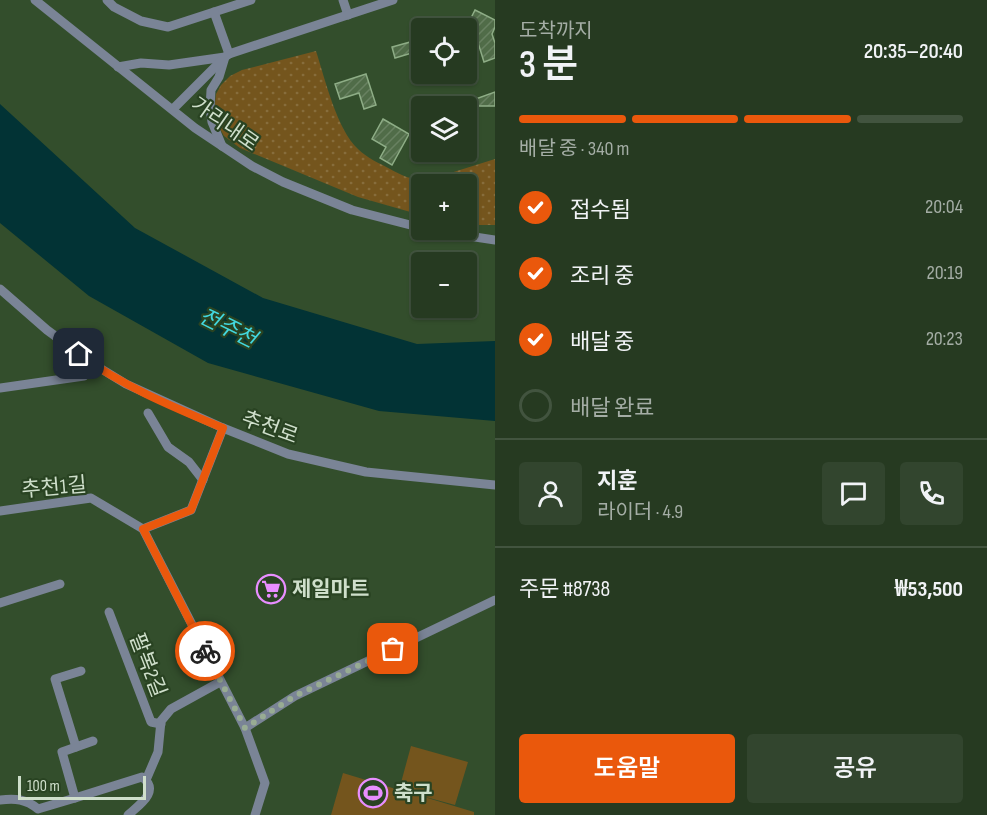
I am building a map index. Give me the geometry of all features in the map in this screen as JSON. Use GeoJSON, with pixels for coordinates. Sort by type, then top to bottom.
{"type":"FeatureCollection","features":[{"type":"Feature","properties":{"kind":"street","name":"가리내로"},"geometry":{"type":"LineString","coordinates":[[35,0],[195,128],[252,166],[292,186],[352,210],[411,225]]}},
{"type":"Feature","properties":{"kind":"street"},"geometry":{"type":"LineString","coordinates":[[107,0],[114,7],[141,21],[168,27],[250,0]]}},
{"type":"Feature","properties":{"kind":"street"},"geometry":{"type":"LineString","coordinates":[[343,0],[348,15]]}},
{"type":"Feature","properties":{"kind":"street"},"geometry":{"type":"LineString","coordinates":[[118,67],[141,63],[169,65],[227,56],[393,0]]}},
{"type":"Feature","properties":{"kind":"street"},"geometry":{"type":"LineString","coordinates":[[214,12],[227,56],[211,90],[212,122],[222,148]]}},
{"type":"Feature","properties":{"kind":"street"},"geometry":{"type":"LineString","coordinates":[[173,110],[227,56]]}},
{"type":"Feature","properties":{"kind":"street"},"geometry":{"type":"LineString","coordinates":[[477,237],[495,240]]}},
{"type":"Feature","properties":{"kind":"street","name":"추천로"},"geometry":{"type":"LineString","coordinates":[[0,289],[47,330],[95,365],[126,384],[223,428],[288,454],[366,472],[495,485]]}},
{"type":"Feature","properties":{"kind":"street"},"geometry":{"type":"LineString","coordinates":[[0,388],[84,376]]}},
{"type":"Feature","properties":{"kind":"street"},"geometry":{"type":"LineString","coordinates":[[148,413],[168,447],[189,462],[203,480]]}},
{"type":"Feature","properties":{"kind":"street"},"geometry":{"type":"LineString","coordinates":[[223,428],[191,510],[143,529],[245,728],[265,783],[255,815]]}},
{"type":"Feature","properties":{"kind":"street","name":"추천1길"},"geometry":{"type":"LineString","coordinates":[[0,511],[91,498],[143,529]]}},
{"type":"Feature","properties":{"kind":"street"},"geometry":{"type":"LineString","coordinates":[[0,603],[60,584]]}},
{"type":"Feature","properties":{"kind":"street"},"geometry":{"type":"LineString","coordinates":[[245,728],[295,696],[495,600]]}},
{"type":"Feature","properties":{"kind":"street","name":"팔복2길"},"geometry":{"type":"LineString","coordinates":[[109,612],[151,722],[161,724]]}},
{"type":"Feature","properties":{"kind":"street"},"geometry":{"type":"LineString","coordinates":[[76,747],[55,679],[81,672]]}},
{"type":"Feature","properties":{"kind":"street","name":"팔복2길"},"geometry":{"type":"LineString","coordinates":[[128,815],[148,797],[146,780],[158,752],[161,720],[171,709],[220,682]]}},
{"type":"Feature","properties":{"kind":"street"},"geometry":{"type":"LineString","coordinates":[[75,798],[62,752],[93,741]]}},
{"type":"Feature","properties":{"kind":"street"},"geometry":{"type":"LineString","coordinates":[[0,800],[17,799],[29,802],[38,809],[142,777],[146,780]]}},
{"type":"Feature","properties":{"kind":"shaded area"},"geometry":{"type":"Polygon","coordinates":[[[316,51],[332,103],[351,140],[369,158],[411,178],[411,212],[358,197],[240,148],[224,136],[216,117],[216,94],[230,76],[242,70],[316,51]]]}},
{"type":"Feature","properties":{"kind":"shaded area"},"geometry":{"type":"Polygon","coordinates":[[[495,159],[495,225],[477,225],[477,174],[447,174],[495,159]]]}},
{"type":"Feature","properties":{"kind":"shaded area"},"geometry":{"type":"Polygon","coordinates":[[[411,746],[468,762],[455,805],[411,793],[474,812],[474,815],[331,815],[343,773],[399,790],[411,746]]]}},
{"type":"Feature","properties":{"kind":"water","name":"전주천"},"geometry":{"type":"Polygon","coordinates":[[[0,104],[135,228],[263,298],[417,344],[495,341],[495,421],[379,411],[208,363],[89,296],[0,223],[0,104]]]}},
{"type":"Feature","properties":{"kind":"building"},"geometry":{"type":"Polygon","coordinates":[[[475,10],[495,20],[492,34],[495,43],[495,58],[484,62],[477,39],[477,18],[471,18],[475,10]]]}},
{"type":"Feature","properties":{"kind":"building"},"geometry":{"type":"Polygon","coordinates":[[[411,40],[411,53],[395,58],[392,47],[411,40]]]}},
{"type":"Feature","properties":{"kind":"building"},"geometry":{"type":"Polygon","coordinates":[[[366,74],[376,105],[364,109],[359,93],[340,99],[335,84],[366,74]]]}},
{"type":"Feature","properties":{"kind":"building"},"geometry":{"type":"Polygon","coordinates":[[[495,92],[495,106],[477,106],[477,99],[495,92]]]}},
{"type":"Feature","properties":{"kind":"building"},"geometry":{"type":"Polygon","coordinates":[[[383,119],[409,134],[392,165],[380,158],[386,147],[372,139],[383,119]]]}},
{"type":"Feature","properties":{"kind":"way so far"},"geometry":{"type":"LineString","coordinates":[[205,651],[245,728],[295,696],[393,649]]}},
{"type":"Feature","properties":{"kind":"place","name":"제일마트"},"geometry":{"type":"Point","coordinates":[271,589]}},
{"type":"Feature","properties":{"kind":"place","name":"축구"},"geometry":{"type":"Point","coordinates":[373,793]}},
{"type":"Feature","properties":{"kind":"route"},"geometry":{"type":"LineString","coordinates":[[79,354],[126,384],[223,428],[191,510],[143,529],[205,651]]}}]}
